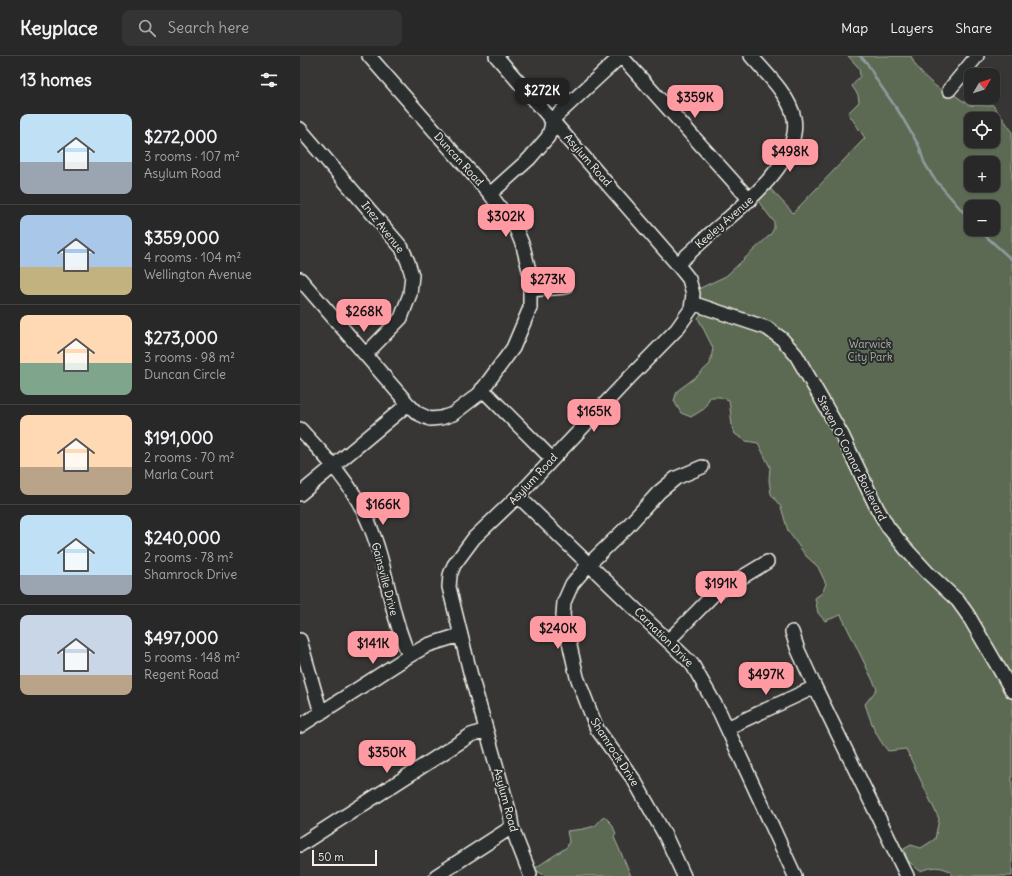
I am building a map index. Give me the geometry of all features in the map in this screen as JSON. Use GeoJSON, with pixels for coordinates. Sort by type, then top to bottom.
{"type":"FeatureCollection","features":[{"type":"Feature","properties":{"kind":"street","name":"Duncan Road"},"geometry":{"type":"LineString","coordinates":[[300,279],[408,404],[417,413],[430,419],[441,418],[453,414],[479,394],[513,348],[530,308],[530,274],[523,246],[516,229],[490,194],[369,56]]}},
{"type":"Feature","properties":{"kind":"street","name":"Asylum Road"},"geometry":{"type":"LineString","coordinates":[[496,56],[677,264],[689,279],[693,294],[691,309],[677,329],[518,496],[474,538],[454,565],[450,576],[449,587],[460,635],[510,814],[512,826],[530,874]]}},
{"type":"Feature","properties":{"kind":"street"},"geometry":{"type":"LineString","coordinates":[[490,194],[529,159],[548,137],[552,128],[552,120],[621,56],[750,200]]}},
{"type":"Feature","properties":{"kind":"street","name":"Keeley Avenue"},"geometry":{"type":"LineString","coordinates":[[677,264],[762,188],[778,167],[791,146],[795,128],[794,117],[788,103],[751,56]]}},
{"type":"Feature","properties":{"kind":"street"},"geometry":{"type":"LineString","coordinates":[[949,90],[977,56]]}},
{"type":"Feature","properties":{"kind":"street","name":"Inez Avenue"},"geometry":{"type":"LineString","coordinates":[[300,129],[402,248],[412,275],[410,294],[401,318],[366,354]]}},
{"type":"Feature","properties":{"kind":"street"},"geometry":{"type":"LineString","coordinates":[[530,290],[565,287]]}},
{"type":"Feature","properties":{"kind":"street","name":"Steven O' Connor Boulevard"},"geometry":{"type":"LineString","coordinates":[[692,303],[767,328],[782,339],[796,355],[842,435],[877,508],[888,527],[914,558],[958,601],[968,615],[1012,691]]}},
{"type":"Feature","properties":{"kind":"street"},"geometry":{"type":"LineString","coordinates":[[482,389],[552,459]]}},
{"type":"Feature","properties":{"kind":"street"},"geometry":{"type":"LineString","coordinates":[[300,494],[408,404]]}},
{"type":"Feature","properties":{"kind":"street","name":"Gainsville Drive"},"geometry":{"type":"LineString","coordinates":[[300,429],[333,466],[357,499],[368,521],[379,553],[397,625],[409,656]]}},
{"type":"Feature","properties":{"kind":"street","name":"Shamrock Drive"},"geometry":{"type":"LineString","coordinates":[[684,876],[665,835],[634,780],[597,729],[577,676],[562,615],[564,602],[572,584],[589,564],[659,492],[676,478],[702,467]]}},
{"type":"Feature","properties":{"kind":"street","name":"Carnation Drive"},"geometry":{"type":"LineString","coordinates":[[518,496],[669,640],[692,664],[727,728],[795,876]]}},
{"type":"Feature","properties":{"kind":"street"},"geometry":{"type":"LineString","coordinates":[[669,640],[714,594],[767,562]]}},
{"type":"Feature","properties":{"kind":"street"},"geometry":{"type":"LineString","coordinates":[[792,632],[798,650],[815,686],[908,876]]}},
{"type":"Feature","properties":{"kind":"street"},"geometry":{"type":"LineString","coordinates":[[300,726],[428,645],[460,635]]}},
{"type":"Feature","properties":{"kind":"street"},"geometry":{"type":"LineString","coordinates":[[300,640],[321,713]]}},
{"type":"Feature","properties":{"kind":"street"},"geometry":{"type":"LineString","coordinates":[[727,728],[815,686]]}},
{"type":"Feature","properties":{"kind":"street"},"geometry":{"type":"LineString","coordinates":[[300,845],[471,735],[486,730]]}},
{"type":"Feature","properties":{"kind":"street"},"geometry":{"type":"LineString","coordinates":[[436,876],[512,826]]}},
{"type":"Feature","properties":{"kind":"green space","name":"Warwick City Park"},"geometry":{"type":"Polygon","coordinates":[[[848,56],[911,56],[921,72],[945,93],[950,92],[964,102],[964,104],[989,106],[992,104],[998,112],[964,112],[964,148],[1000,148],[1000,115],[1012,131],[1012,876],[951,876],[951,872],[943,868],[932,868],[920,871],[907,860],[904,849],[911,845],[921,848],[935,839],[939,819],[906,749],[888,751],[874,729],[865,704],[877,689],[841,615],[825,621],[818,613],[815,598],[822,593],[826,584],[818,567],[806,556],[788,531],[781,507],[771,494],[769,480],[770,467],[758,443],[746,441],[735,434],[732,425],[729,400],[720,397],[710,397],[704,409],[691,417],[681,413],[674,401],[677,391],[710,364],[713,348],[698,318],[706,308],[694,303],[694,291],[726,276],[771,234],[774,228],[774,222],[755,197],[766,184],[793,213],[865,138],[848,113],[859,102],[858,95],[852,86],[860,76],[859,68],[848,56]]]}},
{"type":"Feature","properties":{"kind":"green space"},"geometry":{"type":"Polygon","coordinates":[[[604,816],[612,824],[616,834],[614,837],[631,876],[546,876],[537,871],[530,874],[530,876],[523,876],[567,847],[569,841],[567,831],[595,826],[604,816]]]}},
{"type":"Feature","properties":{"kind":"waterway"},"geometry":{"type":"LineString","coordinates":[[860,56],[867,63],[876,79],[899,112],[919,146],[924,162],[933,177],[964,213]]}},
{"type":"Feature","properties":{"kind":"waterway"},"geometry":{"type":"LineString","coordinates":[[986,236],[1012,260]]}}]}
